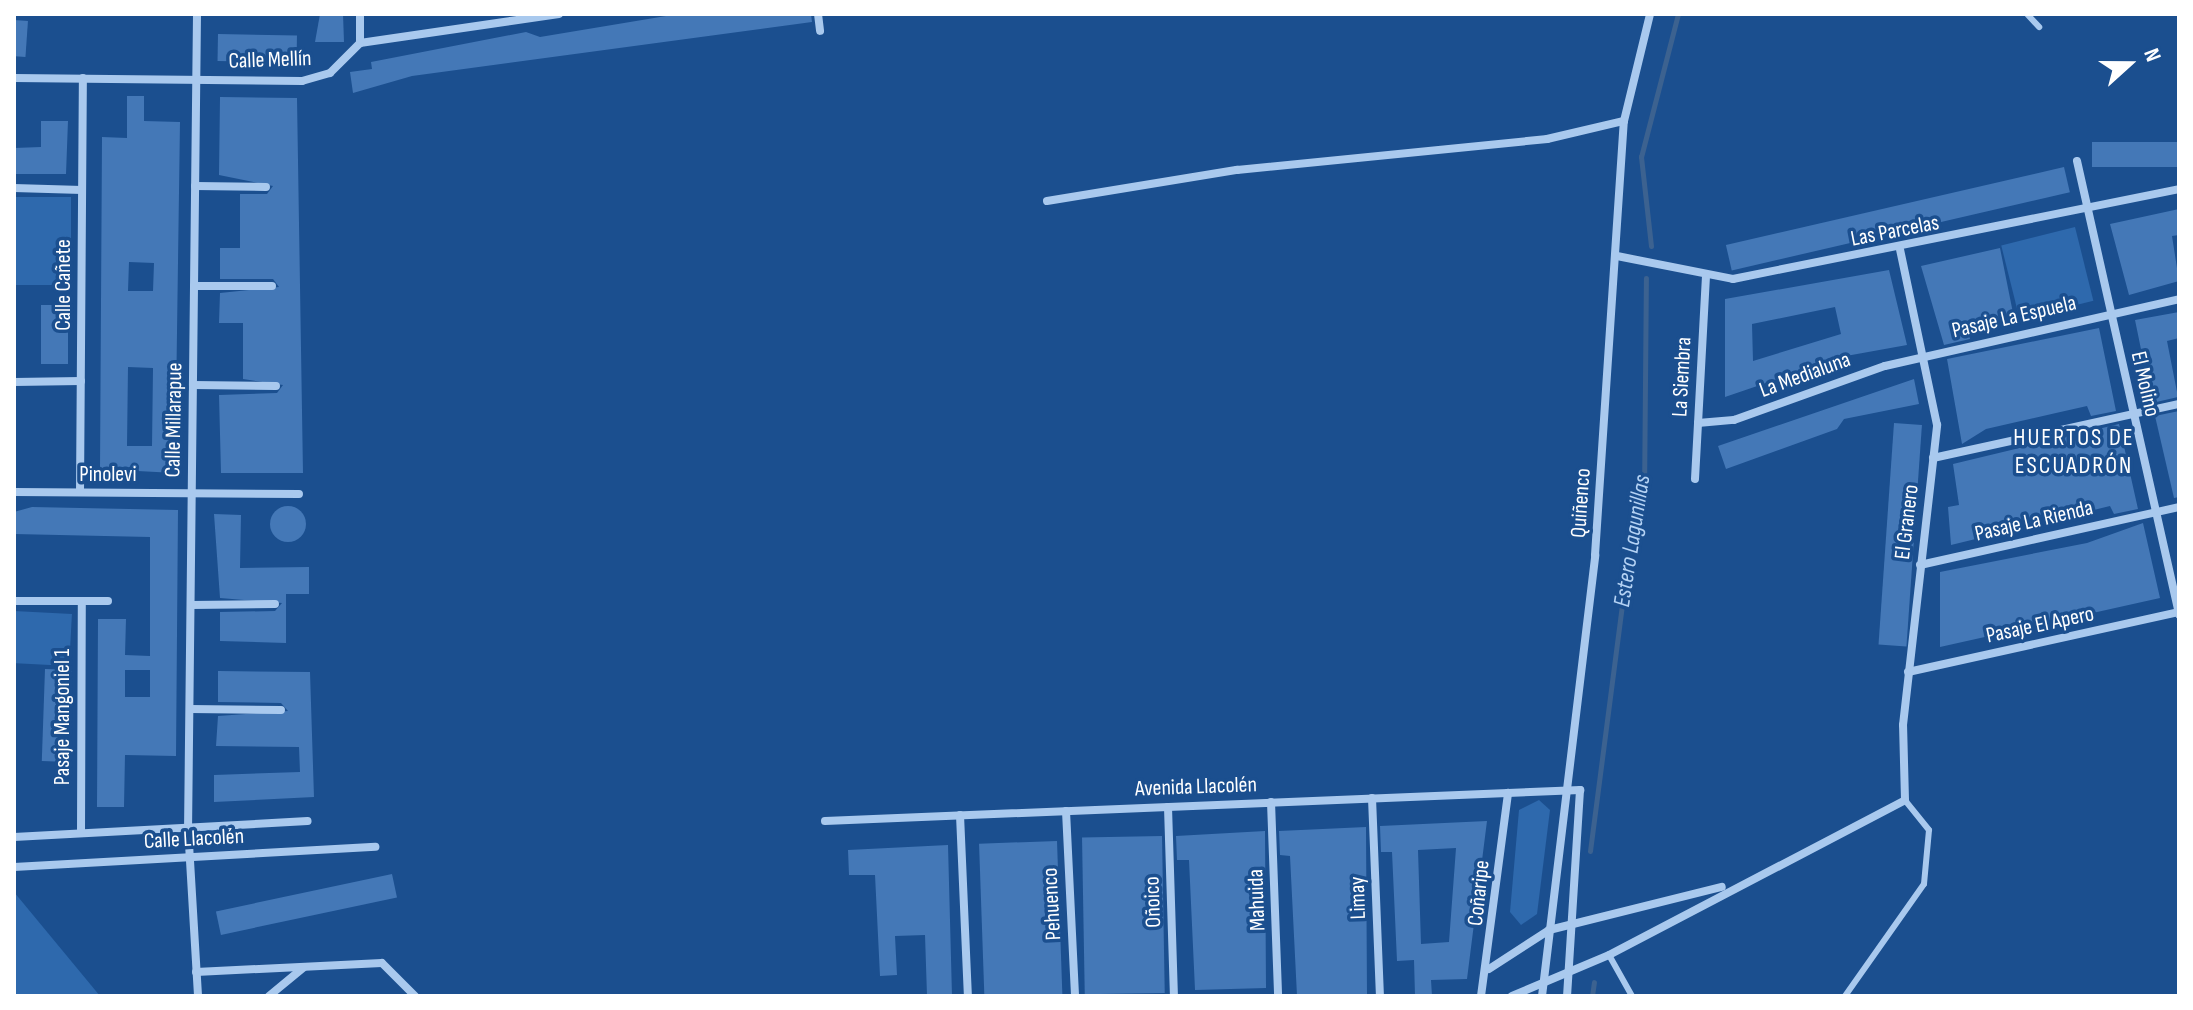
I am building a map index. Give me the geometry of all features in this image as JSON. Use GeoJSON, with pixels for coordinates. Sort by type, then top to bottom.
{"type":"FeatureCollection","features":[{"type":"Feature","properties":{"kind":"street","name":"Calle Millarapue"},"geometry":{"type":"LineString","coordinates":[[197,14],[188,827],[198,996]]}},
{"type":"Feature","properties":{"kind":"street"},"geometry":{"type":"LineString","coordinates":[[360,14],[360,43],[559,14]]}},
{"type":"Feature","properties":{"kind":"street"},"geometry":{"type":"LineString","coordinates":[[818,14],[820,31]]}},
{"type":"Feature","properties":{"kind":"street","name":"Quiñenco"},"geometry":{"type":"LineString","coordinates":[[1542,996],[1569,790],[1617,256],[1624,121],[1650,14]]}},
{"type":"Feature","properties":{"kind":"street","name":"Calle Mellín"},"geometry":{"type":"LineString","coordinates":[[14,78],[309,80],[340,66],[360,43]]}},
{"type":"Feature","properties":{"kind":"street","name":"Calle Cañete"},"geometry":{"type":"LineString","coordinates":[[80,492],[83,78]]}},
{"type":"Feature","properties":{"kind":"street"},"geometry":{"type":"LineString","coordinates":[[1047,201],[1237,170],[1547,139],[1624,121]]}},
{"type":"Feature","properties":{"kind":"street","name":"El Molino"},"geometry":{"type":"LineString","coordinates":[[2077,161],[2179,613]]}},
{"type":"Feature","properties":{"kind":"street"},"geometry":{"type":"LineString","coordinates":[[195,186],[266,187]]}},
{"type":"Feature","properties":{"kind":"street"},"geometry":{"type":"LineString","coordinates":[[14,188],[82,190]]}},
{"type":"Feature","properties":{"kind":"street","name":"Las Parcelas"},"geometry":{"type":"LineString","coordinates":[[1617,256],[1706,277],[1746,277],[1900,250],[2179,189]]}},
{"type":"Feature","properties":{"kind":"street","name":"El Granero"},"geometry":{"type":"LineString","coordinates":[[1900,250],[1937,414],[1908,672],[1905,800]]}},
{"type":"Feature","properties":{"kind":"street","name":"La Siembra"},"geometry":{"type":"LineString","coordinates":[[1695,479],[1706,277]]}},
{"type":"Feature","properties":{"kind":"street"},"geometry":{"type":"LineString","coordinates":[[194,286],[272,286]]}},
{"type":"Feature","properties":{"kind":"street","name":"Pasaje La Espuela"},"geometry":{"type":"LineString","coordinates":[[1926,358],[2179,299]]}},
{"type":"Feature","properties":{"kind":"street","name":"La Medialuna"},"geometry":{"type":"LineString","coordinates":[[1698,423],[1725,423],[1870,370],[1926,358]]}},
{"type":"Feature","properties":{"kind":"street"},"geometry":{"type":"LineString","coordinates":[[14,382],[81,381]]}},
{"type":"Feature","properties":{"kind":"street"},"geometry":{"type":"LineString","coordinates":[[193,385],[276,386]]}},
{"type":"Feature","properties":{"kind":"street"},"geometry":{"type":"LineString","coordinates":[[1933,458],[2179,404]]}},
{"type":"Feature","properties":{"kind":"street","name":"Pinolevi"},"geometry":{"type":"LineString","coordinates":[[14,492],[299,494]]}},
{"type":"Feature","properties":{"kind":"street","name":"Pasaje La Rienda"},"geometry":{"type":"LineString","coordinates":[[1920,565],[2179,507]]}},
{"type":"Feature","properties":{"kind":"street"},"geometry":{"type":"LineString","coordinates":[[14,601],[108,601]]}},
{"type":"Feature","properties":{"kind":"street","name":"Pasaje Mangoniel 1"},"geometry":{"type":"LineString","coordinates":[[81,833],[82,601]]}},
{"type":"Feature","properties":{"kind":"street"},"geometry":{"type":"LineString","coordinates":[[191,605],[275,604]]}},
{"type":"Feature","properties":{"kind":"street","name":"Pasaje El Apero"},"geometry":{"type":"LineString","coordinates":[[1908,672],[2179,613]]}},
{"type":"Feature","properties":{"kind":"street"},"geometry":{"type":"LineString","coordinates":[[190,709],[281,710]]}},
{"type":"Feature","properties":{"kind":"street"},"geometry":{"type":"LineString","coordinates":[[1567,996],[1584,795],[1569,790]]}},
{"type":"Feature","properties":{"kind":"street","name":"Avenida Llacolén"},"geometry":{"type":"LineString","coordinates":[[825,821],[1569,790]]}},
{"type":"Feature","properties":{"kind":"street","name":"Coñaripe"},"geometry":{"type":"LineString","coordinates":[[1481,996],[1489,969],[1508,793]]}},
{"type":"Feature","properties":{"kind":"street","name":"Limay"},"geometry":{"type":"LineString","coordinates":[[1372,798],[1380,996]]}},
{"type":"Feature","properties":{"kind":"street"},"geometry":{"type":"LineString","coordinates":[[1512,996],[1609,955],[1734,884],[1905,800]]}},
{"type":"Feature","properties":{"kind":"street","name":"Mahuida"},"geometry":{"type":"LineString","coordinates":[[1271,802],[1278,996]]}},
{"type":"Feature","properties":{"kind":"street","name":"Oñoico"},"geometry":{"type":"LineString","coordinates":[[1168,807],[1174,996]]}},
{"type":"Feature","properties":{"kind":"street","name":"Pehuenco"},"geometry":{"type":"LineString","coordinates":[[1066,811],[1075,996]]}},
{"type":"Feature","properties":{"kind":"street"},"geometry":{"type":"LineString","coordinates":[[960,815],[968,996]]}},
{"type":"Feature","properties":{"kind":"street","name":"Calle Llacolén"},"geometry":{"type":"LineString","coordinates":[[14,837],[308,821]]}},
{"type":"Feature","properties":{"kind":"street","name":"Calle Llacolén"},"geometry":{"type":"LineString","coordinates":[[14,867],[375,847]]}},
{"type":"Feature","properties":{"kind":"street"},"geometry":{"type":"LineString","coordinates":[[1489,969],[1549,930],[1734,884]]}},
{"type":"Feature","properties":{"kind":"street"},"geometry":{"type":"LineString","coordinates":[[196,972],[382,963],[415,996]]}},
{"type":"Feature","properties":{"kind":"street"},"geometry":{"type":"LineString","coordinates":[[269,996],[304,966]]}},
{"type":"Feature","properties":{"kind":"lane"},"geometry":{"type":"LineString","coordinates":[[2027,14],[2039,27]]}},
{"type":"Feature","properties":{"kind":"lane"},"geometry":{"type":"LineString","coordinates":[[1845,996],[1924,884],[1929,830],[1905,800]]}},
{"type":"Feature","properties":{"kind":"lane"},"geometry":{"type":"LineString","coordinates":[[1609,955],[1632,996]]}},
{"type":"Feature","properties":{"kind":"shaded area"},"geometry":{"type":"Polygon","coordinates":[[[14,197],[71,197],[71,285],[14,285],[14,197]]]}},
{"type":"Feature","properties":{"kind":"shaded area"},"geometry":{"type":"Polygon","coordinates":[[[2075,227],[2093,301],[2020,319],[2001,245],[2075,227]]]}},
{"type":"Feature","properties":{"kind":"shaded area"},"geometry":{"type":"Polygon","coordinates":[[[14,611],[72,614],[69,666],[14,663],[14,611]]]}},
{"type":"Feature","properties":{"kind":"shaded area"},"geometry":{"type":"Polygon","coordinates":[[[1539,800],[1550,810],[1537,914],[1521,925],[1510,912],[1519,810],[1539,800]]]}},
{"type":"Feature","properties":{"kind":"shaded area"},"geometry":{"type":"Polygon","coordinates":[[[14,892],[100,996],[14,996],[14,892]]]}},
{"type":"Feature","properties":{"kind":"building"},"geometry":{"type":"Polygon","coordinates":[[[320,14],[343,14],[344,42],[315,42],[320,14]]]}},
{"type":"Feature","properties":{"kind":"building"},"geometry":{"type":"Polygon","coordinates":[[[678,14],[811,14],[812,22],[412,76],[353,93],[350,72],[372,69],[371,62],[526,32],[540,37],[678,14]]]}},
{"type":"Feature","properties":{"kind":"building"},"geometry":{"type":"Polygon","coordinates":[[[14,20],[28,21],[25,57],[14,56],[14,20]]]}},
{"type":"Feature","properties":{"kind":"building"},"geometry":{"type":"Polygon","coordinates":[[[218,34],[297,35],[297,62],[218,61],[218,34]]]}},
{"type":"Feature","properties":{"kind":"building"},"geometry":{"type":"Polygon","coordinates":[[[127,96],[144,96],[144,121],[180,122],[175,473],[100,469],[102,137],[127,138],[127,96]],[[129,262],[128,291],[153,291],[154,263],[129,262]],[[128,367],[127,446],[152,446],[153,368],[128,367]]]}},
{"type":"Feature","properties":{"kind":"building"},"geometry":{"type":"Polygon","coordinates":[[[220,97],[297,98],[303,473],[221,473],[219,395],[277,393],[283,385],[243,379],[243,323],[219,323],[220,293],[279,287],[273,279],[220,279],[220,248],[240,248],[240,194],[267,194],[273,186],[219,175],[220,97]]]}},
{"type":"Feature","properties":{"kind":"building"},"geometry":{"type":"Polygon","coordinates":[[[41,121],[68,121],[66,174],[14,174],[14,148],[41,147],[41,121]]]}},
{"type":"Feature","properties":{"kind":"building"},"geometry":{"type":"Polygon","coordinates":[[[2092,142],[2179,142],[2179,167],[2092,167],[2092,142]]]}},
{"type":"Feature","properties":{"kind":"building"},"geometry":{"type":"Polygon","coordinates":[[[2064,167],[2070,192],[1732,270],[1726,245],[2064,167]]]}},
{"type":"Feature","properties":{"kind":"building"},"geometry":{"type":"Polygon","coordinates":[[[2179,209],[2179,235],[2172,236],[2179,281],[2129,295],[2110,224],[2179,209]]]}},
{"type":"Feature","properties":{"kind":"building"},"geometry":{"type":"Polygon","coordinates":[[[2000,248],[2014,318],[1968,328],[1970,339],[1944,345],[1921,266],[2000,248]]]}},
{"type":"Feature","properties":{"kind":"building"},"geometry":{"type":"Polygon","coordinates":[[[1889,270],[1907,345],[1846,356],[1725,397],[1725,299],[1889,270]],[[1835,307],[1752,324],[1753,361],[1841,334],[1835,307]]]}},
{"type":"Feature","properties":{"kind":"building"},"geometry":{"type":"Polygon","coordinates":[[[41,305],[68,305],[68,364],[41,364],[41,305]]]}},
{"type":"Feature","properties":{"kind":"building"},"geometry":{"type":"Polygon","coordinates":[[[2179,312],[2179,338],[2167,341],[2178,397],[2152,403],[2135,320],[2179,312]]]}},
{"type":"Feature","properties":{"kind":"building"},"geometry":{"type":"Polygon","coordinates":[[[2099,328],[2116,411],[2091,416],[2087,406],[1986,429],[1962,444],[1947,359],[2099,328]]]}},
{"type":"Feature","properties":{"kind":"building"},"geometry":{"type":"Polygon","coordinates":[[[1914,379],[1919,404],[1844,419],[1837,429],[1726,469],[1718,446],[1914,379]]]}},
{"type":"Feature","properties":{"kind":"building"},"geometry":{"type":"Polygon","coordinates":[[[2179,411],[2179,497],[2174,498],[2155,416],[2179,411]]]}},
{"type":"Feature","properties":{"kind":"building"},"geometry":{"type":"Polygon","coordinates":[[[1894,423],[1922,425],[1906,646],[1879,644],[1894,423]]]}},
{"type":"Feature","properties":{"kind":"building"},"geometry":{"type":"Polygon","coordinates":[[[2119,424],[2138,509],[2114,514],[2110,506],[1951,545],[1948,507],[1959,505],[1953,464],[2119,424]]]}},
{"type":"Feature","properties":{"kind":"building"},"geometry":{"type":"Polygon","coordinates":[[[288,506],[301,511],[306,524],[301,537],[288,542],[275,537],[270,524],[275,511],[288,506]]]}},
{"type":"Feature","properties":{"kind":"building"},"geometry":{"type":"Polygon","coordinates":[[[32,507],[178,510],[176,756],[125,755],[124,807],[97,807],[98,619],[126,619],[125,655],[150,656],[150,537],[14,534],[14,512],[32,507]],[[125,670],[125,697],[150,697],[150,670],[125,670]]]}},
{"type":"Feature","properties":{"kind":"building"},"geometry":{"type":"Polygon","coordinates":[[[214,514],[241,515],[240,568],[309,567],[309,594],[286,594],[286,643],[220,641],[220,612],[275,611],[282,603],[220,598],[214,514]]]}},
{"type":"Feature","properties":{"kind":"building"},"geometry":{"type":"Polygon","coordinates":[[[2143,523],[2160,598],[1940,647],[1940,572],[2087,543],[2143,523]]]}},
{"type":"Feature","properties":{"kind":"building"},"geometry":{"type":"Polygon","coordinates":[[[45,669],[72,670],[69,762],[42,761],[45,669]]]}},
{"type":"Feature","properties":{"kind":"building"},"geometry":{"type":"Polygon","coordinates":[[[218,671],[310,672],[314,797],[214,802],[214,775],[300,772],[299,747],[216,746],[218,716],[288,711],[281,703],[218,702],[218,671]]]}},
{"type":"Feature","properties":{"kind":"building"},"geometry":{"type":"Polygon","coordinates":[[[1487,821],[1467,979],[1431,980],[1432,996],[1415,996],[1414,960],[1397,961],[1392,852],[1381,852],[1380,826],[1487,821]],[[1456,848],[1418,850],[1421,944],[1449,942],[1456,848]]]}},
{"type":"Feature","properties":{"kind":"building"},"geometry":{"type":"Polygon","coordinates":[[[1366,827],[1367,996],[1297,996],[1290,856],[1280,855],[1279,831],[1366,827]]]}},
{"type":"Feature","properties":{"kind":"building"},"geometry":{"type":"Polygon","coordinates":[[[1265,831],[1266,988],[1195,990],[1189,860],[1177,860],[1176,836],[1265,831]]]}},
{"type":"Feature","properties":{"kind":"building"},"geometry":{"type":"Polygon","coordinates":[[[1162,836],[1165,993],[1085,994],[1082,837],[1162,836]]]}},
{"type":"Feature","properties":{"kind":"building"},"geometry":{"type":"Polygon","coordinates":[[[1057,841],[1062,996],[984,996],[979,844],[1057,841]]]}},
{"type":"Feature","properties":{"kind":"building"},"geometry":{"type":"Polygon","coordinates":[[[948,845],[952,996],[927,996],[925,935],[895,936],[897,975],[880,976],[875,875],[849,875],[848,850],[948,845]]]}},
{"type":"Feature","properties":{"kind":"building"},"geometry":{"type":"Polygon","coordinates":[[[392,874],[397,897],[221,935],[216,911],[392,874]]]}},
{"type":"Feature","properties":{"kind":"waterway","name":"Estero Lagunillas"},"geometry":{"type":"LineString","coordinates":[[1651,246],[1641,157],[1678,14]]}},
{"type":"Feature","properties":{"kind":"waterway","name":"Estero Lagunillas"},"geometry":{"type":"LineString","coordinates":[[1590,851],[1635,504],[1644,497],[1646,278]]}},
{"type":"Feature","properties":{"kind":"waterway","name":"Estero Lagunillas"},"geometry":{"type":"LineString","coordinates":[[1592,996],[1594,982]]}},
{"type":"Feature","properties":{"kind":"district","name":"HUERTOS DE ESCUADRÓN"},"geometry":{"type":"Point","coordinates":[2074,452]}}]}
